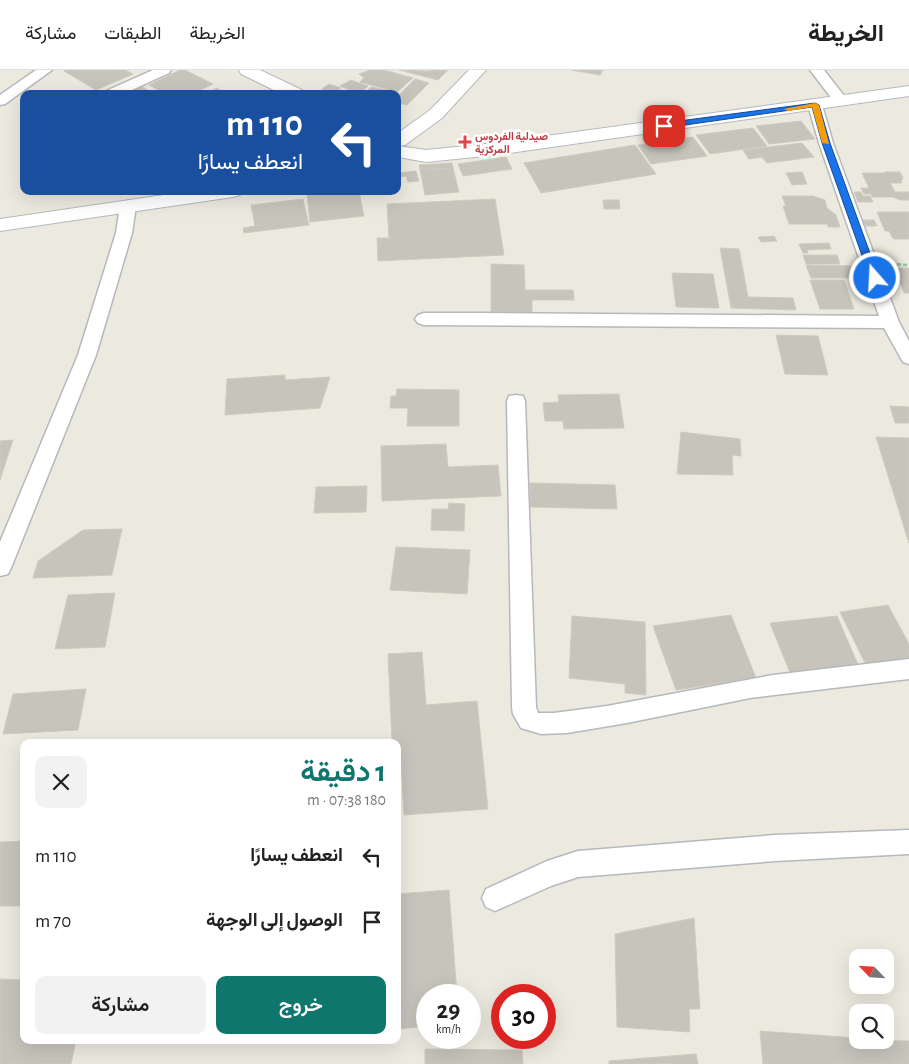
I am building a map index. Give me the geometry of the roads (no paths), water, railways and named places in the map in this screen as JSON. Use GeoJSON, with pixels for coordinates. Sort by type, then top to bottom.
{"type":"FeatureCollection","features":[{"type":"Feature","properties":{"kind":"main road"},"geometry":{"type":"LineString","coordinates":[[247,70],[288,90]]}},
{"type":"Feature","properties":{"kind":"main road"},"geometry":{"type":"LineString","coordinates":[[402,143],[436,114],[478,70]]}},
{"type":"Feature","properties":{"kind":"main road"},"geometry":{"type":"LineString","coordinates":[[402,143],[447,155],[909,91]]}},
{"type":"Feature","properties":{"kind":"main road"},"geometry":{"type":"LineString","coordinates":[[434,142],[436,114]]}},
{"type":"Feature","properties":{"kind":"main road"},"geometry":{"type":"LineString","coordinates":[[402,143],[532,144]]}},
{"type":"Feature","properties":{"kind":"main road"},"geometry":{"type":"LineString","coordinates":[[0,225],[205,195]]}},
{"type":"Feature","properties":{"kind":"street"},"geometry":{"type":"LineString","coordinates":[[0,101],[45,70]]}},
{"type":"Feature","properties":{"kind":"street"},"geometry":{"type":"LineString","coordinates":[[120,90],[164,70]]}},
{"type":"Feature","properties":{"kind":"street"},"geometry":{"type":"LineString","coordinates":[[817,70],[841,101]]}},
{"type":"Feature","properties":{"kind":"street"},"geometry":{"type":"LineString","coordinates":[[815,105],[826,143],[890,322],[909,358]]}},
{"type":"Feature","properties":{"kind":"street"},"geometry":{"type":"LineString","coordinates":[[0,568],[87,355],[124,233],[128,206]]}},
{"type":"Feature","properties":{"kind":"street"},"geometry":{"type":"LineString","coordinates":[[424,319],[528,318],[890,322]]}},
{"type":"Feature","properties":{"kind":"street"},"geometry":{"type":"LineString","coordinates":[[516,401],[524,695],[525,714],[528,720],[544,724],[582,720],[633,712],[729,692],[909,669]]}},
{"type":"Feature","properties":{"kind":"street"},"geometry":{"type":"LineString","coordinates":[[495,898],[547,874],[578,864],[776,848],[909,842]]}},
{"type":"Feature","properties":{"kind":"place","name":"صيدلية الفردوس المركزية"},"geometry":{"type":"Point","coordinates":[465,142]}}]}
